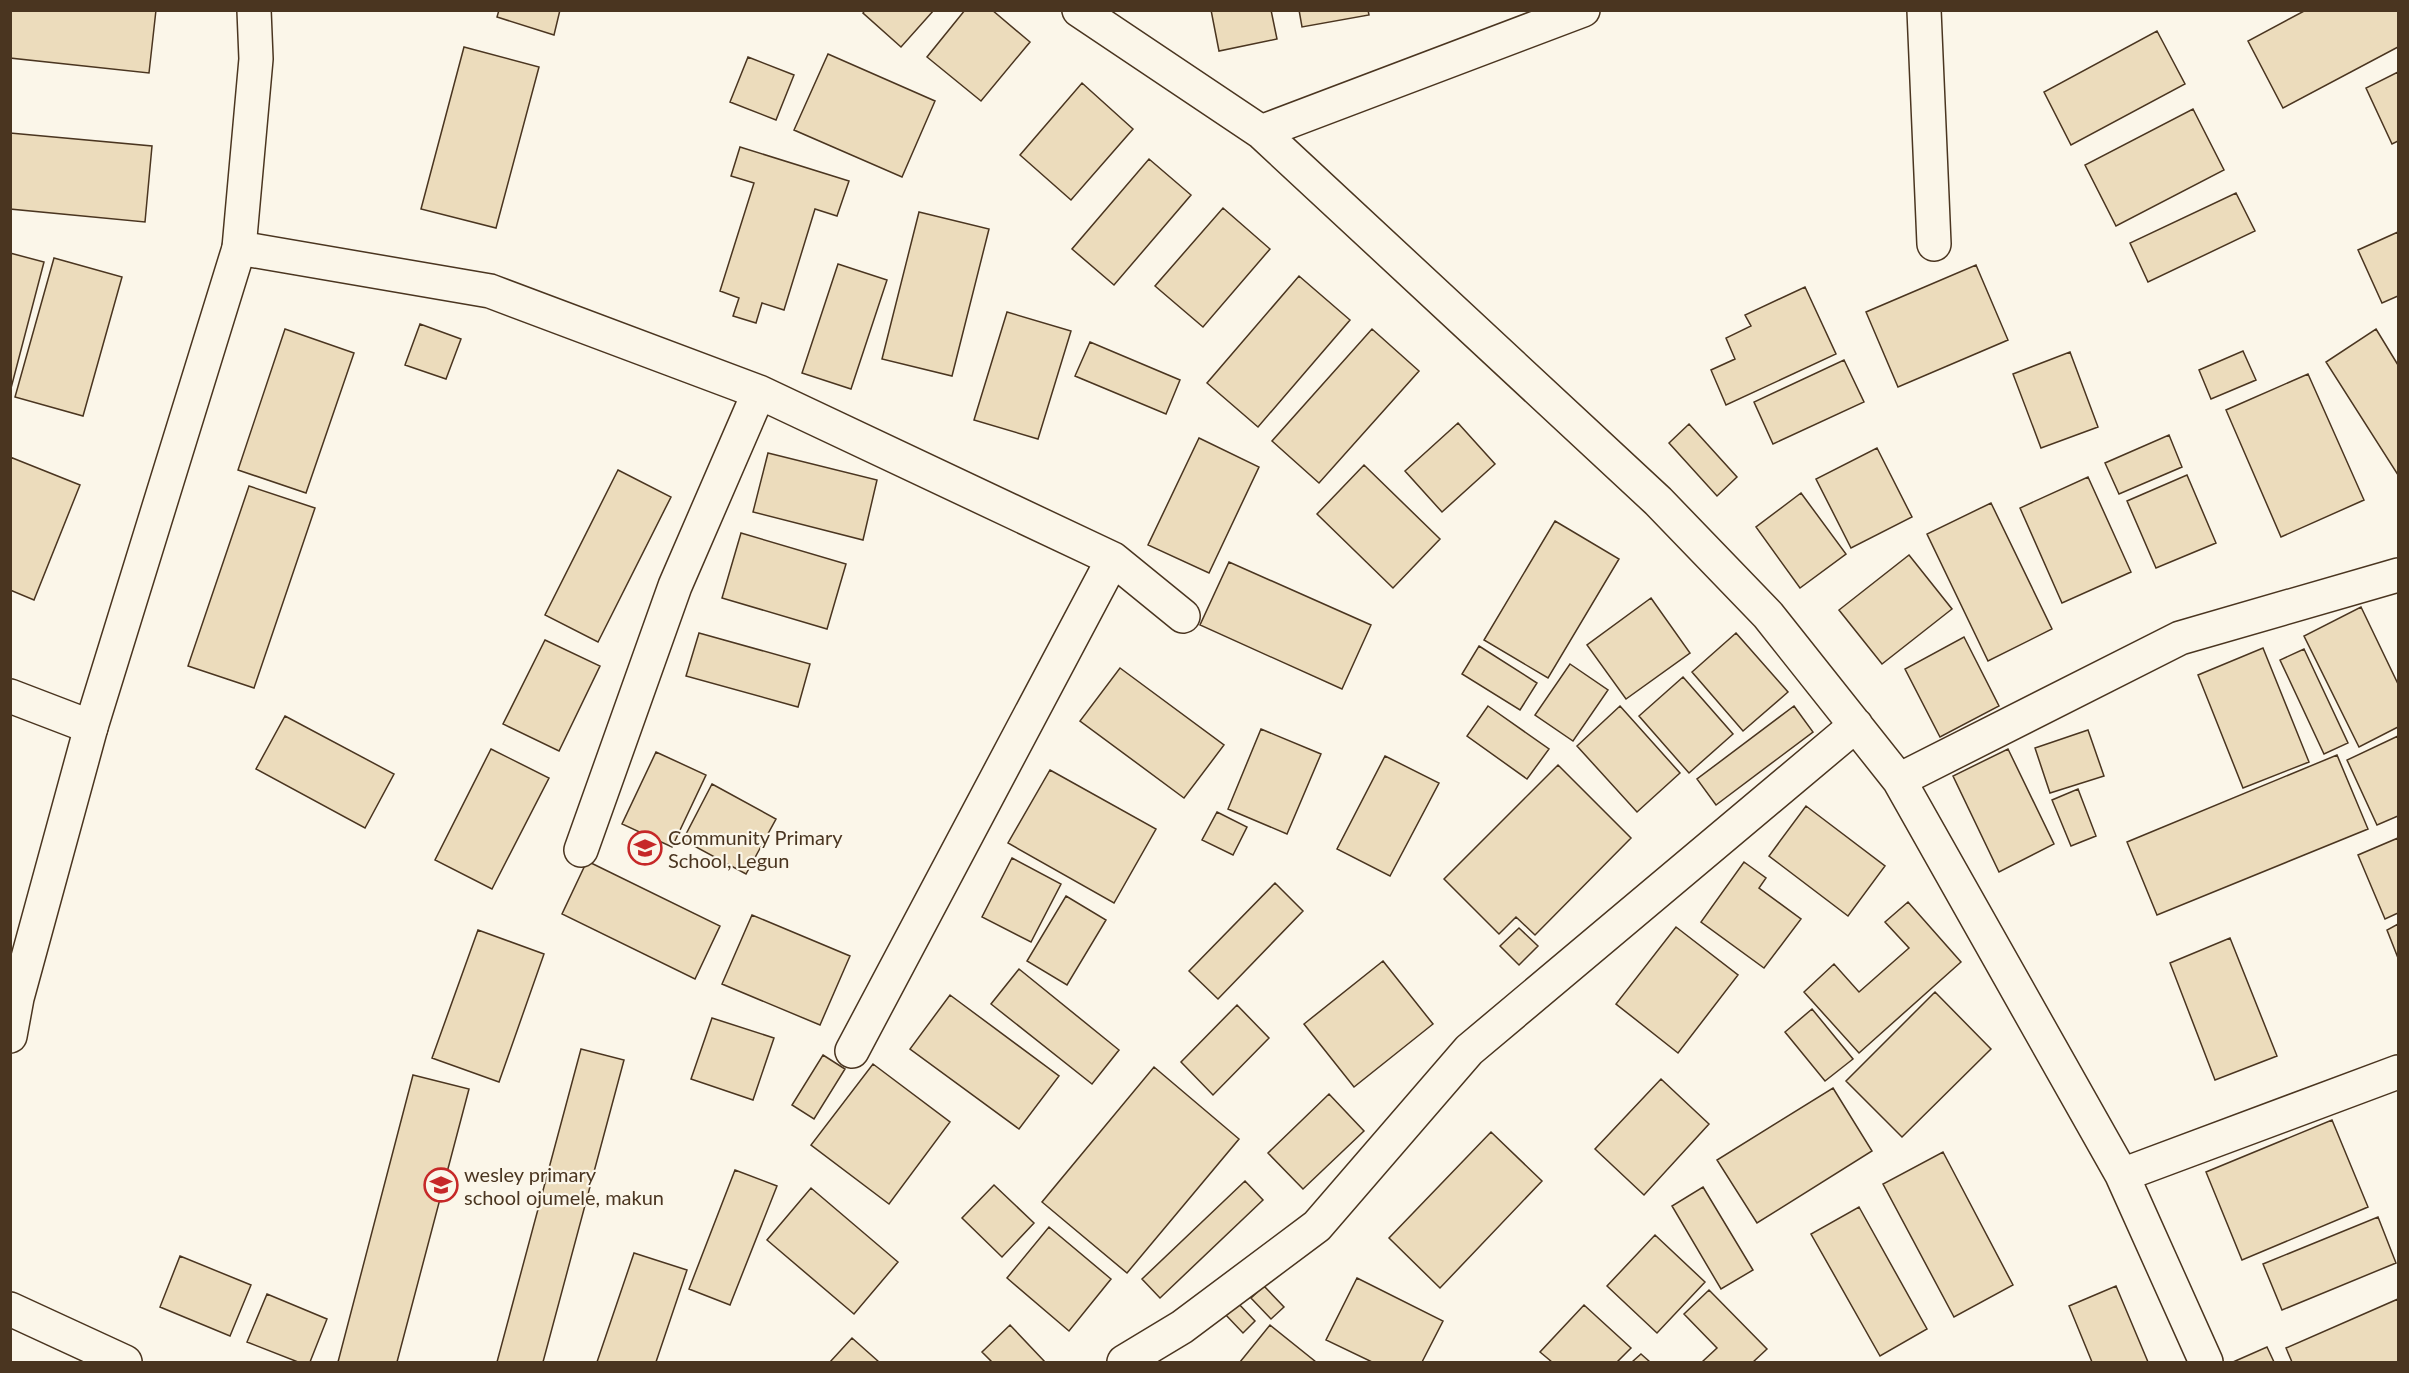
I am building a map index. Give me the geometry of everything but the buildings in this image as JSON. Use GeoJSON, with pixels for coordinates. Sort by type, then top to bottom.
{"type":"FeatureCollection","features":[{"type":"Feature","properties":{"kind":"street"},"geometry":{"type":"LineString","coordinates":[[10,1036],[14,996],[91,727],[239,248],[256,59],[254,10]]}},
{"type":"Feature","properties":{"kind":"street"},"geometry":{"type":"LineString","coordinates":[[1079,10],[1261,132],[1658,501],[1768,615],[1899,780],[2122,1175],[2206,1362]]}},
{"type":"Feature","properties":{"kind":"street"},"geometry":{"type":"LineString","coordinates":[[1261,132],[1583,10]]}},
{"type":"Feature","properties":{"kind":"street"},"geometry":{"type":"LineString","coordinates":[[1924,10],[1934,244]]}},
{"type":"Feature","properties":{"kind":"street"},"geometry":{"type":"LineString","coordinates":[[239,248],[490,291],[759,392],[1113,559],[1183,616]]}},
{"type":"Feature","properties":{"kind":"street"},"geometry":{"type":"LineString","coordinates":[[581,850],[675,586],[759,392]]}},
{"type":"Feature","properties":{"kind":"street"},"geometry":{"type":"LineString","coordinates":[[852,1051],[1113,559]]}},
{"type":"Feature","properties":{"kind":"street"},"geometry":{"type":"LineString","coordinates":[[1899,780],[2180,638],[2398,575]]}},
{"type":"Feature","properties":{"kind":"street"},"geometry":{"type":"LineString","coordinates":[[10,696],[91,727]]}},
{"type":"Feature","properties":{"kind":"street"},"geometry":{"type":"LineString","coordinates":[[1124,1362],[1182,1327],[1317,1226],[1469,1050],[1856,725]]}},
{"type":"Feature","properties":{"kind":"street"},"geometry":{"type":"LineString","coordinates":[[2122,1175],[2398,1072]]}},
{"type":"Feature","properties":{"kind":"street"},"geometry":{"type":"LineString","coordinates":[[10,1309],[125,1362]]}},
{"type":"Feature","properties":{"kind":"place","name":"Community Primary School, Legun"},"geometry":{"type":"Point","coordinates":[645,848]}},
{"type":"Feature","properties":{"kind":"place","name":"wesley primary school ojumele, makun"},"geometry":{"type":"Point","coordinates":[441,1185]}}]}
